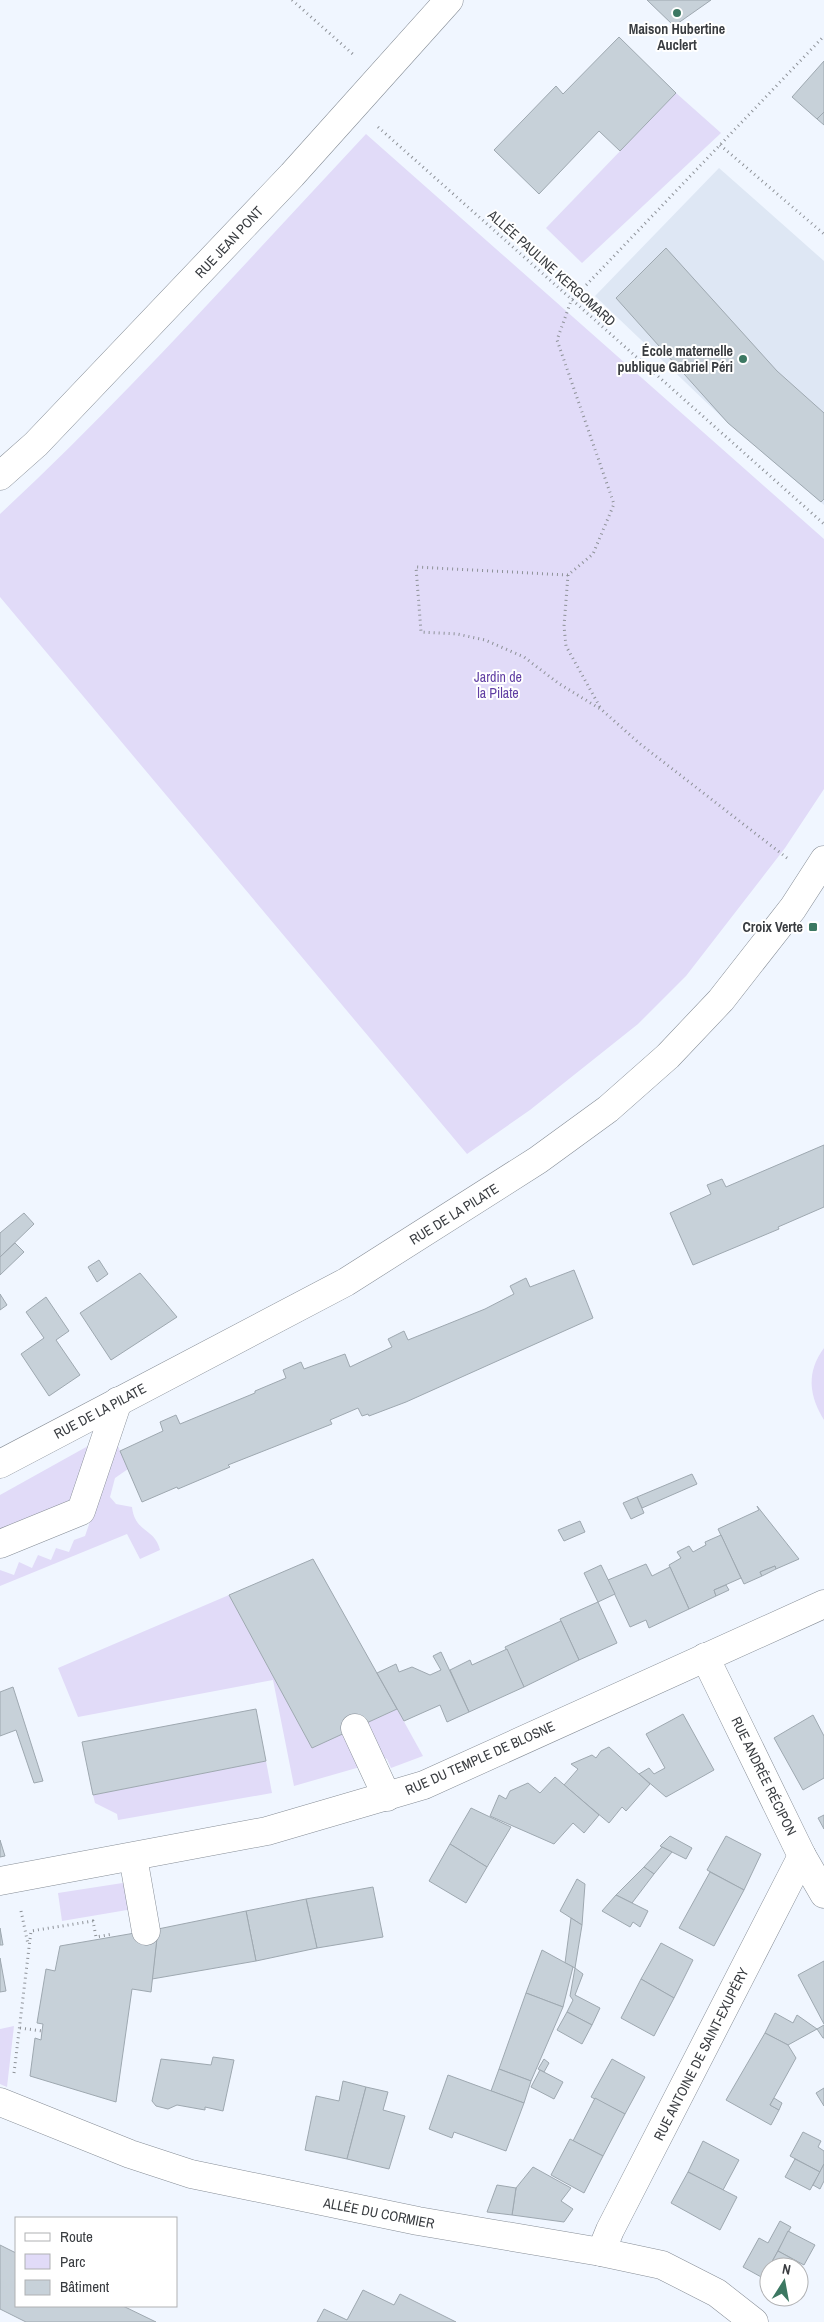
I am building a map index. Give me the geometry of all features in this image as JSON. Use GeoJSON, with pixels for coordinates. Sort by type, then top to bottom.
{"type":"FeatureCollection","features":[{"type":"Feature","properties":{"kind":"street","name":"RUE JEAN PONT"},"geometry":{"type":"LineString","coordinates":[[0,476],[36,444],[146,330],[355,106],[449,0]]}},
{"type":"Feature","properties":{"kind":"street","name":"RUE DE LA PILATE"},"geometry":{"type":"LineString","coordinates":[[2,1458],[118,1401],[346,1282],[538,1160],[608,1109],[668,1056],[721,1000],[793,908],[819,868]]}},
{"type":"Feature","properties":{"kind":"street"},"geometry":{"type":"LineString","coordinates":[[0,1544],[81,1510],[118,1401]]}},
{"type":"Feature","properties":{"kind":"street","name":"RUE DU TEMPLE DE BLOSNE"},"geometry":{"type":"LineString","coordinates":[[0,1881],[267,1831],[387,1798],[424,1785],[824,1604]]}},
{"type":"Feature","properties":{"kind":"street","name":"RUE ANDRÉE RÉCIPON"},"geometry":{"type":"LineString","coordinates":[[705,1657],[802,1856],[824,1894]]}},
{"type":"Feature","properties":{"kind":"street"},"geometry":{"type":"LineString","coordinates":[[355,1728],[387,1798]]}},
{"type":"Feature","properties":{"kind":"street","name":"RUE ANTOINE DE SAINT-EXUPÉRY"},"geometry":{"type":"LineString","coordinates":[[602,2252],[615,2221],[802,1856]]}},
{"type":"Feature","properties":{"kind":"street"},"geometry":{"type":"LineString","coordinates":[[133,1857],[146,1930]]}},
{"type":"Feature","properties":{"kind":"street","name":"ALLÉE DU CORMIER"},"geometry":{"type":"LineString","coordinates":[[5,2104],[130,2154],[191,2174],[418,2221],[602,2252],[662,2265],[716,2293],[754,2322]]}},
{"type":"Feature","properties":{"kind":"path"},"geometry":{"type":"LineString","coordinates":[[292,0],[362,62]]}},
{"type":"Feature","properties":{"kind":"path"},"geometry":{"type":"LineString","coordinates":[[819,868],[772,847],[639,743],[602,710],[558,683],[524,657],[485,640],[457,634],[421,632],[416,568],[568,574],[593,554],[614,504],[557,340],[571,301],[824,36]]}},
{"type":"Feature","properties":{"kind":"path","name":"ALLÉE PAULINE KERGOMARD"},"geometry":{"type":"LineString","coordinates":[[355,106],[571,301],[824,524]]}},
{"type":"Feature","properties":{"kind":"path"},"geometry":{"type":"LineString","coordinates":[[720,145],[824,234]]}},
{"type":"Feature","properties":{"kind":"path"},"geometry":{"type":"LineString","coordinates":[[568,574],[564,626],[566,646],[602,710]]}},
{"type":"Feature","properties":{"kind":"path"},"geometry":{"type":"LineString","coordinates":[[20,1908],[29,1948]]}},
{"type":"Feature","properties":{"kind":"path"},"geometry":{"type":"LineString","coordinates":[[5,2104],[20,2028],[31,1932],[93,1921],[96,1937],[146,1930]]}},
{"type":"Feature","properties":{"kind":"path"},"geometry":{"type":"LineString","coordinates":[[20,2028],[42,2031]]}},
{"type":"Feature","properties":{"kind":"shaded area","name":"École maternelle publique Gabriel Péri"},"geometry":{"type":"Polygon","coordinates":[[[719,168],[824,261],[824,505],[728,423],[595,296],[719,168]]]}},
{"type":"Feature","properties":{"kind":"green space"},"geometry":{"type":"Polygon","coordinates":[[[676,93],[721,133],[582,263],[546,228],[676,93]]]}},
{"type":"Feature","properties":{"kind":"green space","name":"Jardin de la Pilate"},"geometry":{"type":"Polygon","coordinates":[[[366,134],[824,539],[824,789],[785,848],[686,976],[638,1024],[530,1110],[467,1154],[0,597],[0,514],[141,375],[366,134]]]}},
{"type":"Feature","properties":{"kind":"green space"},"geometry":{"type":"Polygon","coordinates":[[[824,1348],[824,1420],[815,1402],[812,1375],[818,1357],[824,1348]]]}},
{"type":"Feature","properties":{"kind":"green space"},"geometry":{"type":"Polygon","coordinates":[[[117,1444],[128,1469],[115,1478],[110,1497],[116,1504],[132,1507],[137,1522],[154,1538],[160,1550],[140,1559],[127,1534],[0,1586],[0,1570],[14,1575],[19,1562],[32,1568],[38,1555],[51,1560],[56,1548],[69,1552],[74,1540],[85,1536],[117,1444]]]}},
{"type":"Feature","properties":{"kind":"green space"},"geometry":{"type":"Polygon","coordinates":[[[88,1446],[92,1455],[76,1502],[0,1533],[0,1495],[88,1446]]]}},
{"type":"Feature","properties":{"kind":"green space"},"geometry":{"type":"Polygon","coordinates":[[[229,1595],[312,1748],[348,1731],[360,1767],[294,1786],[273,1680],[78,1717],[58,1668],[229,1595]]]}},
{"type":"Feature","properties":{"kind":"green space"},"geometry":{"type":"Polygon","coordinates":[[[397,1709],[423,1756],[391,1768],[387,1759],[378,1756],[362,1725],[397,1709]]]}},
{"type":"Feature","properties":{"kind":"green space"},"geometry":{"type":"Polygon","coordinates":[[[266,1761],[272,1793],[118,1820],[117,1814],[95,1803],[93,1795],[266,1761]]]}},
{"type":"Feature","properties":{"kind":"green space"},"geometry":{"type":"Polygon","coordinates":[[[129,1882],[133,1909],[62,1921],[58,1893],[129,1882]]]}},
{"type":"Feature","properties":{"kind":"green space"},"geometry":{"type":"Polygon","coordinates":[[[14,2026],[7,2087],[0,2084],[0,2029],[14,2026]]]}},
{"type":"Feature","properties":{"kind":"building","name":"Maison Hubertine Auclert"},"geometry":{"type":"Polygon","coordinates":[[[647,0],[711,0],[674,26],[647,0]]]}},
{"type":"Feature","properties":{"kind":"building"},"geometry":{"type":"Polygon","coordinates":[[[619,37],[676,93],[620,151],[599,131],[539,194],[494,150],[556,86],[563,94],[619,37]]]}},
{"type":"Feature","properties":{"kind":"building"},"geometry":{"type":"Polygon","coordinates":[[[824,61],[824,112],[817,119],[792,97],[824,61]]]}},
{"type":"Feature","properties":{"kind":"building"},"geometry":{"type":"Polygon","coordinates":[[[824,112],[824,125],[817,119],[824,112]]]}},
{"type":"Feature","properties":{"kind":"building"},"geometry":{"type":"Polygon","coordinates":[[[666,248],[777,371],[824,413],[824,499],[821,502],[728,423],[616,298],[666,248]]]}},
{"type":"Feature","properties":{"kind":"building"},"geometry":{"type":"Polygon","coordinates":[[[824,1145],[824,1207],[778,1227],[779,1229],[693,1265],[670,1213],[711,1194],[707,1185],[722,1179],[726,1187],[824,1145]]]}},
{"type":"Feature","properties":{"kind":"building"},"geometry":{"type":"Polygon","coordinates":[[[24,1213],[34,1224],[0,1257],[0,1233],[24,1213]]]}},
{"type":"Feature","properties":{"kind":"building"},"geometry":{"type":"Polygon","coordinates":[[[15,1243],[24,1252],[0,1275],[0,1257],[15,1243]]]}},
{"type":"Feature","properties":{"kind":"building"},"geometry":{"type":"Polygon","coordinates":[[[99,1260],[108,1274],[97,1282],[88,1267],[99,1260]]]}},
{"type":"Feature","properties":{"kind":"building"},"geometry":{"type":"Polygon","coordinates":[[[574,1270],[593,1318],[406,1402],[369,1416],[368,1414],[362,1416],[358,1408],[330,1420],[332,1424],[228,1465],[230,1467],[178,1489],[177,1487],[142,1502],[120,1451],[163,1431],[160,1422],[176,1415],[180,1424],[255,1393],[255,1391],[286,1378],[283,1370],[301,1362],[304,1369],[345,1354],[350,1367],[392,1347],[388,1339],[404,1331],[408,1340],[485,1309],[514,1294],[510,1286],[526,1278],[530,1287],[574,1270]]]}},
{"type":"Feature","properties":{"kind":"building"},"geometry":{"type":"Polygon","coordinates":[[[140,1273],[177,1317],[111,1360],[80,1313],[140,1273]]]}},
{"type":"Feature","properties":{"kind":"building"},"geometry":{"type":"Polygon","coordinates":[[[0,1294],[7,1305],[0,1310],[0,1294]]]}},
{"type":"Feature","properties":{"kind":"building"},"geometry":{"type":"Polygon","coordinates":[[[46,1297],[69,1331],[56,1340],[80,1375],[49,1396],[21,1354],[44,1338],[26,1312],[46,1297]]]}},
{"type":"Feature","properties":{"kind":"building"},"geometry":{"type":"Polygon","coordinates":[[[692,1474],[697,1484],[642,1508],[637,1497],[692,1474]]]}},
{"type":"Feature","properties":{"kind":"building"},"geometry":{"type":"Polygon","coordinates":[[[637,1497],[644,1513],[631,1519],[623,1503],[637,1497]]]}},
{"type":"Feature","properties":{"kind":"building"},"geometry":{"type":"Polygon","coordinates":[[[757,1506],[799,1559],[776,1569],[775,1566],[760,1572],[762,1576],[744,1584],[718,1529],[759,1510],[757,1506]]]}},
{"type":"Feature","properties":{"kind":"building"},"geometry":{"type":"Polygon","coordinates":[[[580,1521],[585,1532],[564,1541],[558,1530],[580,1521]]]}},
{"type":"Feature","properties":{"kind":"building"},"geometry":{"type":"Polygon","coordinates":[[[721,1535],[741,1578],[714,1590],[716,1596],[689,1609],[669,1565],[681,1558],[677,1552],[689,1546],[693,1552],[706,1545],[705,1542],[721,1535]]]}},
{"type":"Feature","properties":{"kind":"building"},"geometry":{"type":"Polygon","coordinates":[[[313,1559],[397,1709],[312,1748],[229,1595],[313,1559]]]}},
{"type":"Feature","properties":{"kind":"building"},"geometry":{"type":"Polygon","coordinates":[[[646,1564],[652,1576],[670,1567],[689,1609],[649,1628],[646,1620],[630,1627],[608,1580],[646,1564]]]}},
{"type":"Feature","properties":{"kind":"building"},"geometry":{"type":"Polygon","coordinates":[[[601,1565],[615,1594],[598,1602],[584,1573],[601,1565]]]}},
{"type":"Feature","properties":{"kind":"building"},"geometry":{"type":"Polygon","coordinates":[[[775,1566],[776,1569],[762,1576],[760,1572],[775,1566]]]}},
{"type":"Feature","properties":{"kind":"building"},"geometry":{"type":"Polygon","coordinates":[[[726,1585],[729,1590],[716,1596],[714,1590],[726,1585]]]}},
{"type":"Feature","properties":{"kind":"building"},"geometry":{"type":"Polygon","coordinates":[[[598,1602],[617,1643],[579,1660],[560,1619],[598,1602]]]}},
{"type":"Feature","properties":{"kind":"building"},"geometry":{"type":"Polygon","coordinates":[[[561,1621],[579,1660],[524,1687],[505,1647],[561,1621]]]}},
{"type":"Feature","properties":{"kind":"building"},"geometry":{"type":"Polygon","coordinates":[[[507,1649],[524,1687],[469,1712],[450,1670],[470,1660],[472,1665],[507,1649]]]}},
{"type":"Feature","properties":{"kind":"building"},"geometry":{"type":"Polygon","coordinates":[[[441,1652],[469,1712],[447,1722],[440,1705],[404,1721],[377,1673],[396,1664],[399,1672],[412,1667],[430,1675],[441,1670],[433,1656],[441,1652]]]}},
{"type":"Feature","properties":{"kind":"building"},"geometry":{"type":"Polygon","coordinates":[[[13,1687],[43,1781],[34,1783],[16,1730],[0,1736],[0,1692],[13,1687]]]}},
{"type":"Feature","properties":{"kind":"building"},"geometry":{"type":"Polygon","coordinates":[[[256,1709],[266,1761],[93,1795],[82,1742],[256,1709]]]}},
{"type":"Feature","properties":{"kind":"building"},"geometry":{"type":"Polygon","coordinates":[[[683,1714],[714,1770],[666,1797],[639,1774],[649,1768],[654,1774],[665,1768],[646,1734],[683,1714]]]}},
{"type":"Feature","properties":{"kind":"building"},"geometry":{"type":"Polygon","coordinates":[[[813,1715],[824,1736],[824,1778],[803,1790],[774,1738],[813,1715]]]}},
{"type":"Feature","properties":{"kind":"building"},"geometry":{"type":"Polygon","coordinates":[[[609,1747],[650,1784],[626,1811],[622,1807],[609,1823],[564,1785],[578,1769],[571,1764],[592,1755],[596,1758],[601,1751],[609,1747]]]}},
{"type":"Feature","properties":{"kind":"building"},"geometry":{"type":"Polygon","coordinates":[[[555,1777],[599,1815],[584,1833],[573,1823],[554,1844],[490,1816],[499,1795],[506,1799],[510,1791],[528,1783],[540,1793],[555,1777]]]}},
{"type":"Feature","properties":{"kind":"building"},"geometry":{"type":"Polygon","coordinates":[[[471,1808],[511,1827],[487,1867],[450,1844],[471,1808]]]}},
{"type":"Feature","properties":{"kind":"building"},"geometry":{"type":"Polygon","coordinates":[[[824,1815],[824,1829],[818,1818],[824,1815]]]}},
{"type":"Feature","properties":{"kind":"building"},"geometry":{"type":"Polygon","coordinates":[[[670,1836],[692,1848],[686,1859],[660,1846],[670,1836]]]}},
{"type":"Feature","properties":{"kind":"building"},"geometry":{"type":"Polygon","coordinates":[[[726,1836],[761,1854],[744,1890],[707,1870],[726,1836]]]}},
{"type":"Feature","properties":{"kind":"building"},"geometry":{"type":"Polygon","coordinates":[[[0,1840],[5,1856],[0,1857],[0,1840]]]}},
{"type":"Feature","properties":{"kind":"building"},"geometry":{"type":"Polygon","coordinates":[[[450,1844],[487,1867],[466,1903],[429,1881],[450,1844]]]}},
{"type":"Feature","properties":{"kind":"building"},"geometry":{"type":"Polygon","coordinates":[[[662,1847],[672,1852],[654,1874],[644,1867],[662,1847]]]}},
{"type":"Feature","properties":{"kind":"building"},"geometry":{"type":"Polygon","coordinates":[[[644,1867],[654,1874],[632,1903],[616,1895],[644,1867]]]}},
{"type":"Feature","properties":{"kind":"building"},"geometry":{"type":"Polygon","coordinates":[[[710,1872],[744,1890],[714,1946],[679,1928],[710,1872]]]}},
{"type":"Feature","properties":{"kind":"building"},"geometry":{"type":"Polygon","coordinates":[[[577,1879],[585,1884],[582,1925],[560,1911],[577,1879]]]}},
{"type":"Feature","properties":{"kind":"building"},"geometry":{"type":"Polygon","coordinates":[[[373,1887],[383,1937],[317,1948],[306,1899],[373,1887]]]}},
{"type":"Feature","properties":{"kind":"building"},"geometry":{"type":"Polygon","coordinates":[[[616,1895],[648,1911],[640,1927],[633,1922],[630,1927],[602,1911],[616,1895]]]}},
{"type":"Feature","properties":{"kind":"building"},"geometry":{"type":"Polygon","coordinates":[[[306,1899],[317,1948],[256,1961],[246,1911],[306,1899]]]}},
{"type":"Feature","properties":{"kind":"building"},"geometry":{"type":"Polygon","coordinates":[[[246,1911],[256,1961],[152,1979],[158,1929],[246,1911]]]}},
{"type":"Feature","properties":{"kind":"building"},"geometry":{"type":"Polygon","coordinates":[[[571,1918],[582,1925],[575,1968],[565,1963],[571,1918]]]}},
{"type":"Feature","properties":{"kind":"building"},"geometry":{"type":"Polygon","coordinates":[[[0,1928],[3,1945],[0,1945],[0,1928]]]}},
{"type":"Feature","properties":{"kind":"building"},"geometry":{"type":"Polygon","coordinates":[[[158,1929],[151,1992],[132,1989],[116,2102],[30,2076],[35,2038],[41,2040],[43,2024],[37,2023],[46,1969],[55,1971],[60,1946],[158,1929]]]}},
{"type":"Feature","properties":{"kind":"building"},"geometry":{"type":"Polygon","coordinates":[[[661,1943],[693,1960],[674,1998],[641,1979],[661,1943]]]}},
{"type":"Feature","properties":{"kind":"building"},"geometry":{"type":"Polygon","coordinates":[[[542,1950],[573,1967],[563,2007],[526,1993],[542,1950]]]}},
{"type":"Feature","properties":{"kind":"building"},"geometry":{"type":"Polygon","coordinates":[[[0,1958],[6,1991],[0,1992],[0,1958]]]}},
{"type":"Feature","properties":{"kind":"building"},"geometry":{"type":"Polygon","coordinates":[[[824,1961],[824,2024],[798,1975],[824,1961]]]}},
{"type":"Feature","properties":{"kind":"building"},"geometry":{"type":"Polygon","coordinates":[[[575,1968],[583,1974],[575,1995],[600,2008],[592,2025],[567,2012],[573,2000],[570,1996],[575,1968]]]}},
{"type":"Feature","properties":{"kind":"building"},"geometry":{"type":"Polygon","coordinates":[[[641,1979],[674,1998],[654,2036],[621,2018],[641,1979]]]}},
{"type":"Feature","properties":{"kind":"building"},"geometry":{"type":"Polygon","coordinates":[[[526,1993],[563,2007],[531,2081],[499,2069],[526,1993]]]}},
{"type":"Feature","properties":{"kind":"building"},"geometry":{"type":"Polygon","coordinates":[[[567,2012],[592,2025],[582,2044],[557,2030],[567,2012]]]}},
{"type":"Feature","properties":{"kind":"building"},"geometry":{"type":"Polygon","coordinates":[[[775,2013],[793,2023],[797,2015],[817,2029],[788,2045],[765,2033],[775,2013]]]}},
{"type":"Feature","properties":{"kind":"building"},"geometry":{"type":"Polygon","coordinates":[[[824,2025],[824,2038],[823,2038],[817,2029],[824,2025]]]}},
{"type":"Feature","properties":{"kind":"building"},"geometry":{"type":"Polygon","coordinates":[[[765,2033],[788,2045],[796,2058],[770,2105],[779,2110],[771,2125],[726,2100],[765,2033]]]}},
{"type":"Feature","properties":{"kind":"building"},"geometry":{"type":"Polygon","coordinates":[[[213,2057],[234,2060],[223,2111],[205,2107],[205,2110],[177,2105],[168,2109],[156,2106],[152,2101],[161,2059],[211,2065],[213,2057]]]}},
{"type":"Feature","properties":{"kind":"building"},"geometry":{"type":"Polygon","coordinates":[[[544,2059],[549,2063],[544,2072],[538,2069],[544,2059]]]}},
{"type":"Feature","properties":{"kind":"building"},"geometry":{"type":"Polygon","coordinates":[[[612,2059],[645,2077],[625,2114],[591,2097],[612,2059]]]}},
{"type":"Feature","properties":{"kind":"building"},"geometry":{"type":"Polygon","coordinates":[[[499,2069],[531,2081],[524,2103],[491,2091],[499,2069]]]}},
{"type":"Feature","properties":{"kind":"building"},"geometry":{"type":"Polygon","coordinates":[[[540,2070],[563,2082],[554,2099],[531,2087],[540,2070]]]}},
{"type":"Feature","properties":{"kind":"building"},"geometry":{"type":"Polygon","coordinates":[[[448,2075],[524,2103],[506,2151],[454,2132],[452,2138],[429,2129],[448,2075]]]}},
{"type":"Feature","properties":{"kind":"building"},"geometry":{"type":"Polygon","coordinates":[[[343,2081],[366,2087],[347,2159],[305,2150],[316,2096],[339,2101],[343,2081]]]}},
{"type":"Feature","properties":{"kind":"building"},"geometry":{"type":"Polygon","coordinates":[[[366,2087],[388,2092],[383,2110],[405,2116],[389,2169],[347,2159],[366,2087]]]}},
{"type":"Feature","properties":{"kind":"building"},"geometry":{"type":"Polygon","coordinates":[[[824,2088],[824,2106],[816,2093],[824,2088]]]}},
{"type":"Feature","properties":{"kind":"building"},"geometry":{"type":"Polygon","coordinates":[[[595,2098],[625,2114],[603,2156],[573,2141],[595,2098]]]}},
{"type":"Feature","properties":{"kind":"building"},"geometry":{"type":"Polygon","coordinates":[[[774,2098],[782,2103],[779,2110],[770,2105],[774,2098]]]}},
{"type":"Feature","properties":{"kind":"building"},"geometry":{"type":"Polygon","coordinates":[[[803,2132],[821,2141],[818,2147],[824,2151],[824,2164],[820,2172],[790,2156],[803,2132]]]}},
{"type":"Feature","properties":{"kind":"building"},"geometry":{"type":"Polygon","coordinates":[[[570,2139],[603,2156],[584,2193],[551,2175],[570,2139]]]}},
{"type":"Feature","properties":{"kind":"building"},"geometry":{"type":"Polygon","coordinates":[[[703,2141],[739,2160],[723,2190],[688,2172],[703,2141]]]}},
{"type":"Feature","properties":{"kind":"building"},"geometry":{"type":"Polygon","coordinates":[[[795,2159],[820,2172],[810,2190],[785,2177],[795,2159]]]}},
{"type":"Feature","properties":{"kind":"building"},"geometry":{"type":"Polygon","coordinates":[[[824,2164],[824,2181],[820,2189],[813,2185],[824,2164]]]}},
{"type":"Feature","properties":{"kind":"building"},"geometry":{"type":"Polygon","coordinates":[[[533,2167],[571,2188],[561,2201],[573,2209],[564,2222],[512,2215],[516,2188],[533,2167]]]}},
{"type":"Feature","properties":{"kind":"building"},"geometry":{"type":"Polygon","coordinates":[[[688,2172],[737,2197],[720,2230],[671,2203],[688,2172]]]}},
{"type":"Feature","properties":{"kind":"building"},"geometry":{"type":"Polygon","coordinates":[[[497,2185],[516,2188],[512,2215],[487,2212],[497,2185]]]}},
{"type":"Feature","properties":{"kind":"building"},"geometry":{"type":"Polygon","coordinates":[[[780,2221],[791,2227],[775,2257],[759,2257],[759,2276],[743,2267],[759,2238],[768,2243],[780,2221]]]}},
{"type":"Feature","properties":{"kind":"building"},"geometry":{"type":"Polygon","coordinates":[[[788,2231],[815,2245],[808,2257],[789,2257],[778,2251],[788,2231]]]}},
{"type":"Feature","properties":{"kind":"building"},"geometry":{"type":"Polygon","coordinates":[[[0,2245],[15,2252],[15,2307],[125,2307],[156,2322],[26,2322],[0,2309],[0,2245]]]}},
{"type":"Feature","properties":{"kind":"building"},"geometry":{"type":"Polygon","coordinates":[[[778,2251],[789,2257],[775,2257],[778,2251]]]}},
{"type":"Feature","properties":{"kind":"building"},"geometry":{"type":"Polygon","coordinates":[[[363,2290],[394,2305],[400,2294],[456,2322],[317,2322],[324,2309],[347,2320],[363,2290]]]}},
{"type":"Feature","properties":{"kind":"place","name":"Maison Hubertine Auclert"},"geometry":{"type":"Point","coordinates":[677,13]}},
{"type":"Feature","properties":{"kind":"place","name":"École maternelle publique Gabriel Péri"},"geometry":{"type":"Point","coordinates":[743,359]}},
{"type":"Feature","properties":{"kind":"place","name":"Croix Verte"},"geometry":{"type":"Point","coordinates":[813,927]}}]}
